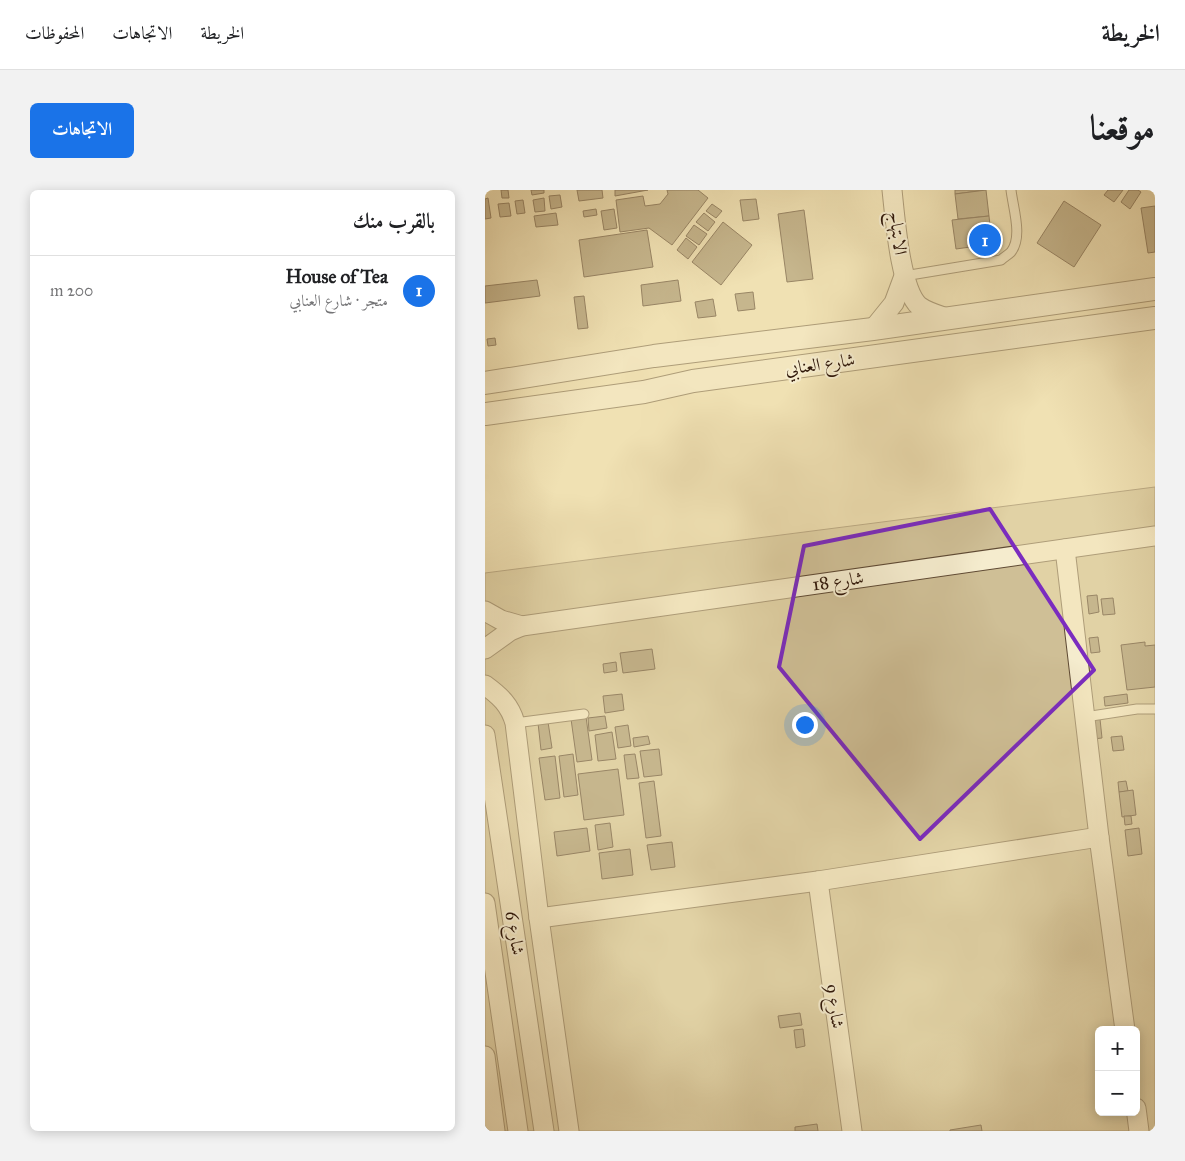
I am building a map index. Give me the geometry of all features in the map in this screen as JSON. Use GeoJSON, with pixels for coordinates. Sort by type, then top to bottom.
{"type":"FeatureCollection","features":[{"type":"Feature","properties":{"kind":"street","name":"الابتهاج"},"geometry":{"type":"LineString","coordinates":[[892,190],[904,276],[915,302],[926,311],[947,318]]}},
{"type":"Feature","properties":{"kind":"street","name":"الابتهاج"},"geometry":{"type":"LineString","coordinates":[[873,329],[894,303],[904,276]]}},
{"type":"Feature","properties":{"kind":"street","name":"شارع العنابي"},"geometry":{"type":"LineString","coordinates":[[485,384],[654,356],[873,329],[1155,289]]}},
{"type":"Feature","properties":{"kind":"street","name":"شارع العنابي"},"geometry":{"type":"LineString","coordinates":[[485,414],[644,392],[693,381],[1155,318]]}},
{"type":"Feature","properties":{"kind":"street","name":"شارع 18"},"geometry":{"type":"LineString","coordinates":[[485,649],[521,626],[1155,536]]}},
{"type":"Feature","properties":{"kind":"street"},"geometry":{"type":"LineString","coordinates":[[1065,549],[1099,837],[1124,1026]]}},
{"type":"Feature","properties":{"kind":"street","name":"شارع 18"},"geometry":{"type":"LineString","coordinates":[[485,611],[501,620],[521,626]]}},
{"type":"Feature","properties":{"kind":"street"},"geometry":{"type":"LineString","coordinates":[[485,685],[505,701],[515,723],[539,918],[569,1131]]}},
{"type":"Feature","properties":{"kind":"street","name":"شارع 6"},"geometry":{"type":"LineString","coordinates":[[485,735],[544,1131]]}},
{"type":"Feature","properties":{"kind":"street"},"geometry":{"type":"LineString","coordinates":[[539,918],[818,881],[1099,837]]}},
{"type":"Feature","properties":{"kind":"street","name":"شارع 9"},"geometry":{"type":"LineString","coordinates":[[818,881],[852,1131]]}},
{"type":"Feature","properties":{"kind":"street","name":"شارع 6"},"geometry":{"type":"LineString","coordinates":[[485,903],[518,1131]]}},
{"type":"Feature","properties":{"kind":"street"},"geometry":{"type":"LineString","coordinates":[[485,1056],[495,1131]]}},
{"type":"Feature","properties":{"kind":"street"},"geometry":{"type":"LineString","coordinates":[[1137,1116],[1139,1131]]}},
{"type":"Feature","properties":{"kind":"lane"},"geometry":{"type":"LineString","coordinates":[[904,276],[1001,260],[1011,252],[1016,240],[1016,228],[1011,190]]}},
{"type":"Feature","properties":{"kind":"lane"},"geometry":{"type":"LineString","coordinates":[[1085,717],[1137,709],[1155,709]]}},
{"type":"Feature","properties":{"kind":"lane"},"geometry":{"type":"LineString","coordinates":[[515,723],[584,714]]}},
{"type":"Feature","properties":{"kind":"highlighted area"},"geometry":{"type":"Polygon","coordinates":[[[990,509],[1094,670],[920,839],[779,667],[804,546],[990,509]]]}},
{"type":"Feature","properties":{"kind":"shaded area"},"geometry":{"type":"Polygon","coordinates":[[[1155,487],[1155,1131],[485,1131],[485,573],[1155,487]]]}},
{"type":"Feature","properties":{"kind":"building"},"geometry":{"type":"Polygon","coordinates":[[[501,190],[508,190],[509,198],[502,198],[501,190]]]}},
{"type":"Feature","properties":{"kind":"building"},"geometry":{"type":"Polygon","coordinates":[[[531,190],[544,190],[544,193],[532,195],[531,190]]]}},
{"type":"Feature","properties":{"kind":"building"},"geometry":{"type":"Polygon","coordinates":[[[577,190],[602,190],[603,198],[579,201],[577,190]]]}},
{"type":"Feature","properties":{"kind":"building"},"geometry":{"type":"Polygon","coordinates":[[[615,190],[648,190],[615,196],[615,190]]]}},
{"type":"Feature","properties":{"kind":"building"},"geometry":{"type":"Polygon","coordinates":[[[667,190],[698,190],[708,198],[672,245],[649,228],[620,232],[616,200],[643,196],[645,206],[660,204],[668,194],[667,190]]]}},
{"type":"Feature","properties":{"kind":"building"},"geometry":{"type":"Polygon","coordinates":[[[955,190],[986,190],[955,194],[955,190]]]}},
{"type":"Feature","properties":{"kind":"building"},"geometry":{"type":"Polygon","coordinates":[[[986,190],[989,216],[958,219],[955,194],[986,190]]]}},
{"type":"Feature","properties":{"kind":"building"},"geometry":{"type":"Polygon","coordinates":[[[1108,190],[1123,190],[1114,202],[1104,195],[1108,190]]]}},
{"type":"Feature","properties":{"kind":"building"},"geometry":{"type":"Polygon","coordinates":[[[1129,190],[1141,192],[1130,209],[1121,202],[1129,190]]]}},
{"type":"Feature","properties":{"kind":"building"},"geometry":{"type":"Polygon","coordinates":[[[560,195],[562,207],[551,209],[549,196],[560,195]]]}},
{"type":"Feature","properties":{"kind":"building"},"geometry":{"type":"Polygon","coordinates":[[[488,198],[491,218],[485,219],[485,199],[488,198]]]}},
{"type":"Feature","properties":{"kind":"building"},"geometry":{"type":"Polygon","coordinates":[[[544,198],[545,211],[535,212],[533,200],[544,198]]]}},
{"type":"Feature","properties":{"kind":"building"},"geometry":{"type":"Polygon","coordinates":[[[756,199],[759,219],[743,221],[740,200],[756,199]]]}},
{"type":"Feature","properties":{"kind":"building"},"geometry":{"type":"Polygon","coordinates":[[[523,200],[525,213],[517,214],[515,201],[523,200]]]}},
{"type":"Feature","properties":{"kind":"building"},"geometry":{"type":"Polygon","coordinates":[[[1064,201],[1101,225],[1074,267],[1037,243],[1064,201]]]}},
{"type":"Feature","properties":{"kind":"building"},"geometry":{"type":"Polygon","coordinates":[[[509,203],[511,216],[500,217],[498,204],[509,203]]]}},
{"type":"Feature","properties":{"kind":"building"},"geometry":{"type":"Polygon","coordinates":[[[712,204],[722,211],[716,218],[706,211],[712,204]]]}},
{"type":"Feature","properties":{"kind":"building"},"geometry":{"type":"Polygon","coordinates":[[[1155,206],[1155,252],[1148,253],[1141,208],[1155,206]]]}},
{"type":"Feature","properties":{"kind":"building"},"geometry":{"type":"Polygon","coordinates":[[[596,209],[597,215],[584,217],[583,211],[596,209]]]}},
{"type":"Feature","properties":{"kind":"building"},"geometry":{"type":"Polygon","coordinates":[[[614,209],[617,228],[604,230],[601,211],[614,209]]]}},
{"type":"Feature","properties":{"kind":"building"},"geometry":{"type":"Polygon","coordinates":[[[804,210],[813,279],[787,282],[778,214],[804,210]]]}},
{"type":"Feature","properties":{"kind":"building"},"geometry":{"type":"Polygon","coordinates":[[[556,213],[558,225],[536,227],[534,216],[556,213]]]}},
{"type":"Feature","properties":{"kind":"building"},"geometry":{"type":"Polygon","coordinates":[[[704,213],[715,222],[708,231],[696,222],[704,213]]]}},
{"type":"Feature","properties":{"kind":"building"},"geometry":{"type":"Polygon","coordinates":[[[989,216],[992,244],[956,249],[952,220],[989,216]]]}},
{"type":"Feature","properties":{"kind":"building"},"geometry":{"type":"Polygon","coordinates":[[[723,222],[752,245],[721,285],[692,262],[723,222]]]}},
{"type":"Feature","properties":{"kind":"building"},"geometry":{"type":"Polygon","coordinates":[[[694,225],[707,234],[699,245],[686,236],[694,225]]]}},
{"type":"Feature","properties":{"kind":"building"},"geometry":{"type":"Polygon","coordinates":[[[647,230],[653,267],[584,277],[579,240],[647,230]]]}},
{"type":"Feature","properties":{"kind":"building"},"geometry":{"type":"Polygon","coordinates":[[[686,238],[697,247],[688,259],[677,250],[686,238]]]}},
{"type":"Feature","properties":{"kind":"building"},"geometry":{"type":"Polygon","coordinates":[[[537,280],[540,296],[485,303],[485,286],[537,280]]]}},
{"type":"Feature","properties":{"kind":"building"},"geometry":{"type":"Polygon","coordinates":[[[678,280],[681,301],[643,306],[641,285],[678,280]]]}},
{"type":"Feature","properties":{"kind":"building"},"geometry":{"type":"Polygon","coordinates":[[[753,292],[755,309],[738,311],[735,294],[753,292]]]}},
{"type":"Feature","properties":{"kind":"building"},"geometry":{"type":"Polygon","coordinates":[[[584,296],[588,328],[578,329],[574,297],[584,296]]]}},
{"type":"Feature","properties":{"kind":"building"},"geometry":{"type":"Polygon","coordinates":[[[713,299],[716,316],[698,318],[695,302],[713,299]]]}},
{"type":"Feature","properties":{"kind":"building"},"geometry":{"type":"Polygon","coordinates":[[[495,338],[496,345],[488,346],[487,339],[495,338]]]}},
{"type":"Feature","properties":{"kind":"building"},"geometry":{"type":"Polygon","coordinates":[[[1097,595],[1099,612],[1089,614],[1087,596],[1097,595]]]}},
{"type":"Feature","properties":{"kind":"building"},"geometry":{"type":"Polygon","coordinates":[[[1113,598],[1115,614],[1103,615],[1101,599],[1113,598]]]}},
{"type":"Feature","properties":{"kind":"building"},"geometry":{"type":"Polygon","coordinates":[[[1098,637],[1100,652],[1091,653],[1089,638],[1098,637]]]}},
{"type":"Feature","properties":{"kind":"building"},"geometry":{"type":"Polygon","coordinates":[[[1145,642],[1145,646],[1155,645],[1155,687],[1127,690],[1121,645],[1145,642]]]}},
{"type":"Feature","properties":{"kind":"building"},"geometry":{"type":"Polygon","coordinates":[[[652,649],[655,669],[623,673],[620,653],[652,649]]]}},
{"type":"Feature","properties":{"kind":"building"},"geometry":{"type":"Polygon","coordinates":[[[616,662],[617,671],[604,673],[603,664],[616,662]]]}},
{"type":"Feature","properties":{"kind":"building"},"geometry":{"type":"Polygon","coordinates":[[[622,694],[624,710],[605,713],[603,696],[622,694]]]}},
{"type":"Feature","properties":{"kind":"building"},"geometry":{"type":"Polygon","coordinates":[[[1127,694],[1128,703],[1105,706],[1104,697],[1127,694]]]}},
{"type":"Feature","properties":{"kind":"building"},"geometry":{"type":"Polygon","coordinates":[[[605,716],[607,728],[589,731],[588,718],[605,716]]]}},
{"type":"Feature","properties":{"kind":"building"},"geometry":{"type":"Polygon","coordinates":[[[586,717],[592,760],[577,762],[571,719],[586,717]]]}},
{"type":"Feature","properties":{"kind":"building"},"geometry":{"type":"Polygon","coordinates":[[[1100,719],[1102,738],[1093,739],[1091,720],[1100,719]]]}},
{"type":"Feature","properties":{"kind":"building"},"geometry":{"type":"Polygon","coordinates":[[[548,722],[552,748],[541,750],[538,723],[548,722]]]}},
{"type":"Feature","properties":{"kind":"building"},"geometry":{"type":"Polygon","coordinates":[[[628,725],[631,746],[618,748],[615,727],[628,725]]]}},
{"type":"Feature","properties":{"kind":"building"},"geometry":{"type":"Polygon","coordinates":[[[612,732],[616,759],[598,761],[595,735],[612,732]]]}},
{"type":"Feature","properties":{"kind":"building"},"geometry":{"type":"Polygon","coordinates":[[[648,736],[650,744],[634,747],[633,738],[648,736]]]}},
{"type":"Feature","properties":{"kind":"building"},"geometry":{"type":"Polygon","coordinates":[[[1122,736],[1124,750],[1113,751],[1111,737],[1122,736]]]}},
{"type":"Feature","properties":{"kind":"building"},"geometry":{"type":"Polygon","coordinates":[[[659,749],[662,775],[644,777],[640,751],[659,749]]]}},
{"type":"Feature","properties":{"kind":"building"},"geometry":{"type":"Polygon","coordinates":[[[573,754],[578,795],[564,797],[559,756],[573,754]]]}},
{"type":"Feature","properties":{"kind":"building"},"geometry":{"type":"Polygon","coordinates":[[[635,754],[639,778],[627,779],[624,755],[635,754]]]}},
{"type":"Feature","properties":{"kind":"building"},"geometry":{"type":"Polygon","coordinates":[[[555,756],[560,798],[545,800],[539,758],[555,756]]]}},
{"type":"Feature","properties":{"kind":"building"},"geometry":{"type":"Polygon","coordinates":[[[618,769],[624,815],[584,820],[578,774],[618,769]]]}},
{"type":"Feature","properties":{"kind":"building"},"geometry":{"type":"Polygon","coordinates":[[[654,781],[661,836],[646,838],[639,783],[654,781]]]}},
{"type":"Feature","properties":{"kind":"building"},"geometry":{"type":"Polygon","coordinates":[[[1126,781],[1128,791],[1119,792],[1118,782],[1126,781]]]}},
{"type":"Feature","properties":{"kind":"building"},"geometry":{"type":"Polygon","coordinates":[[[1133,790],[1136,815],[1122,817],[1119,792],[1133,790]]]}},
{"type":"Feature","properties":{"kind":"building"},"geometry":{"type":"Polygon","coordinates":[[[1124,816],[1131,816],[1132,824],[1125,825],[1124,816]]]}},
{"type":"Feature","properties":{"kind":"building"},"geometry":{"type":"Polygon","coordinates":[[[610,823],[613,847],[598,850],[595,825],[610,823]]]}},
{"type":"Feature","properties":{"kind":"building"},"geometry":{"type":"Polygon","coordinates":[[[587,828],[590,851],[557,856],[554,832],[587,828]]]}},
{"type":"Feature","properties":{"kind":"building"},"geometry":{"type":"Polygon","coordinates":[[[1139,828],[1142,854],[1128,856],[1125,830],[1139,828]]]}},
{"type":"Feature","properties":{"kind":"building"},"geometry":{"type":"Polygon","coordinates":[[[672,842],[675,867],[651,870],[647,845],[672,842]]]}},
{"type":"Feature","properties":{"kind":"building"},"geometry":{"type":"Polygon","coordinates":[[[630,849],[633,875],[602,879],[599,853],[630,849]]]}},
{"type":"Feature","properties":{"kind":"building"},"geometry":{"type":"Polygon","coordinates":[[[800,1013],[802,1025],[780,1028],[778,1016],[800,1013]]]}},
{"type":"Feature","properties":{"kind":"building"},"geometry":{"type":"Polygon","coordinates":[[[803,1029],[805,1046],[796,1048],[794,1030],[803,1029]]]}},
{"type":"Feature","properties":{"kind":"building"},"geometry":{"type":"Polygon","coordinates":[[[817,1124],[818,1131],[795,1131],[795,1127],[817,1124]]]}},
{"type":"Feature","properties":{"kind":"building"},"geometry":{"type":"Polygon","coordinates":[[[981,1125],[982,1131],[950,1131],[950,1130],[981,1125]]]}},
{"type":"Feature","properties":{"kind":"place","name":"House of Tea"},"geometry":{"type":"Point","coordinates":[985,240]}}]}
